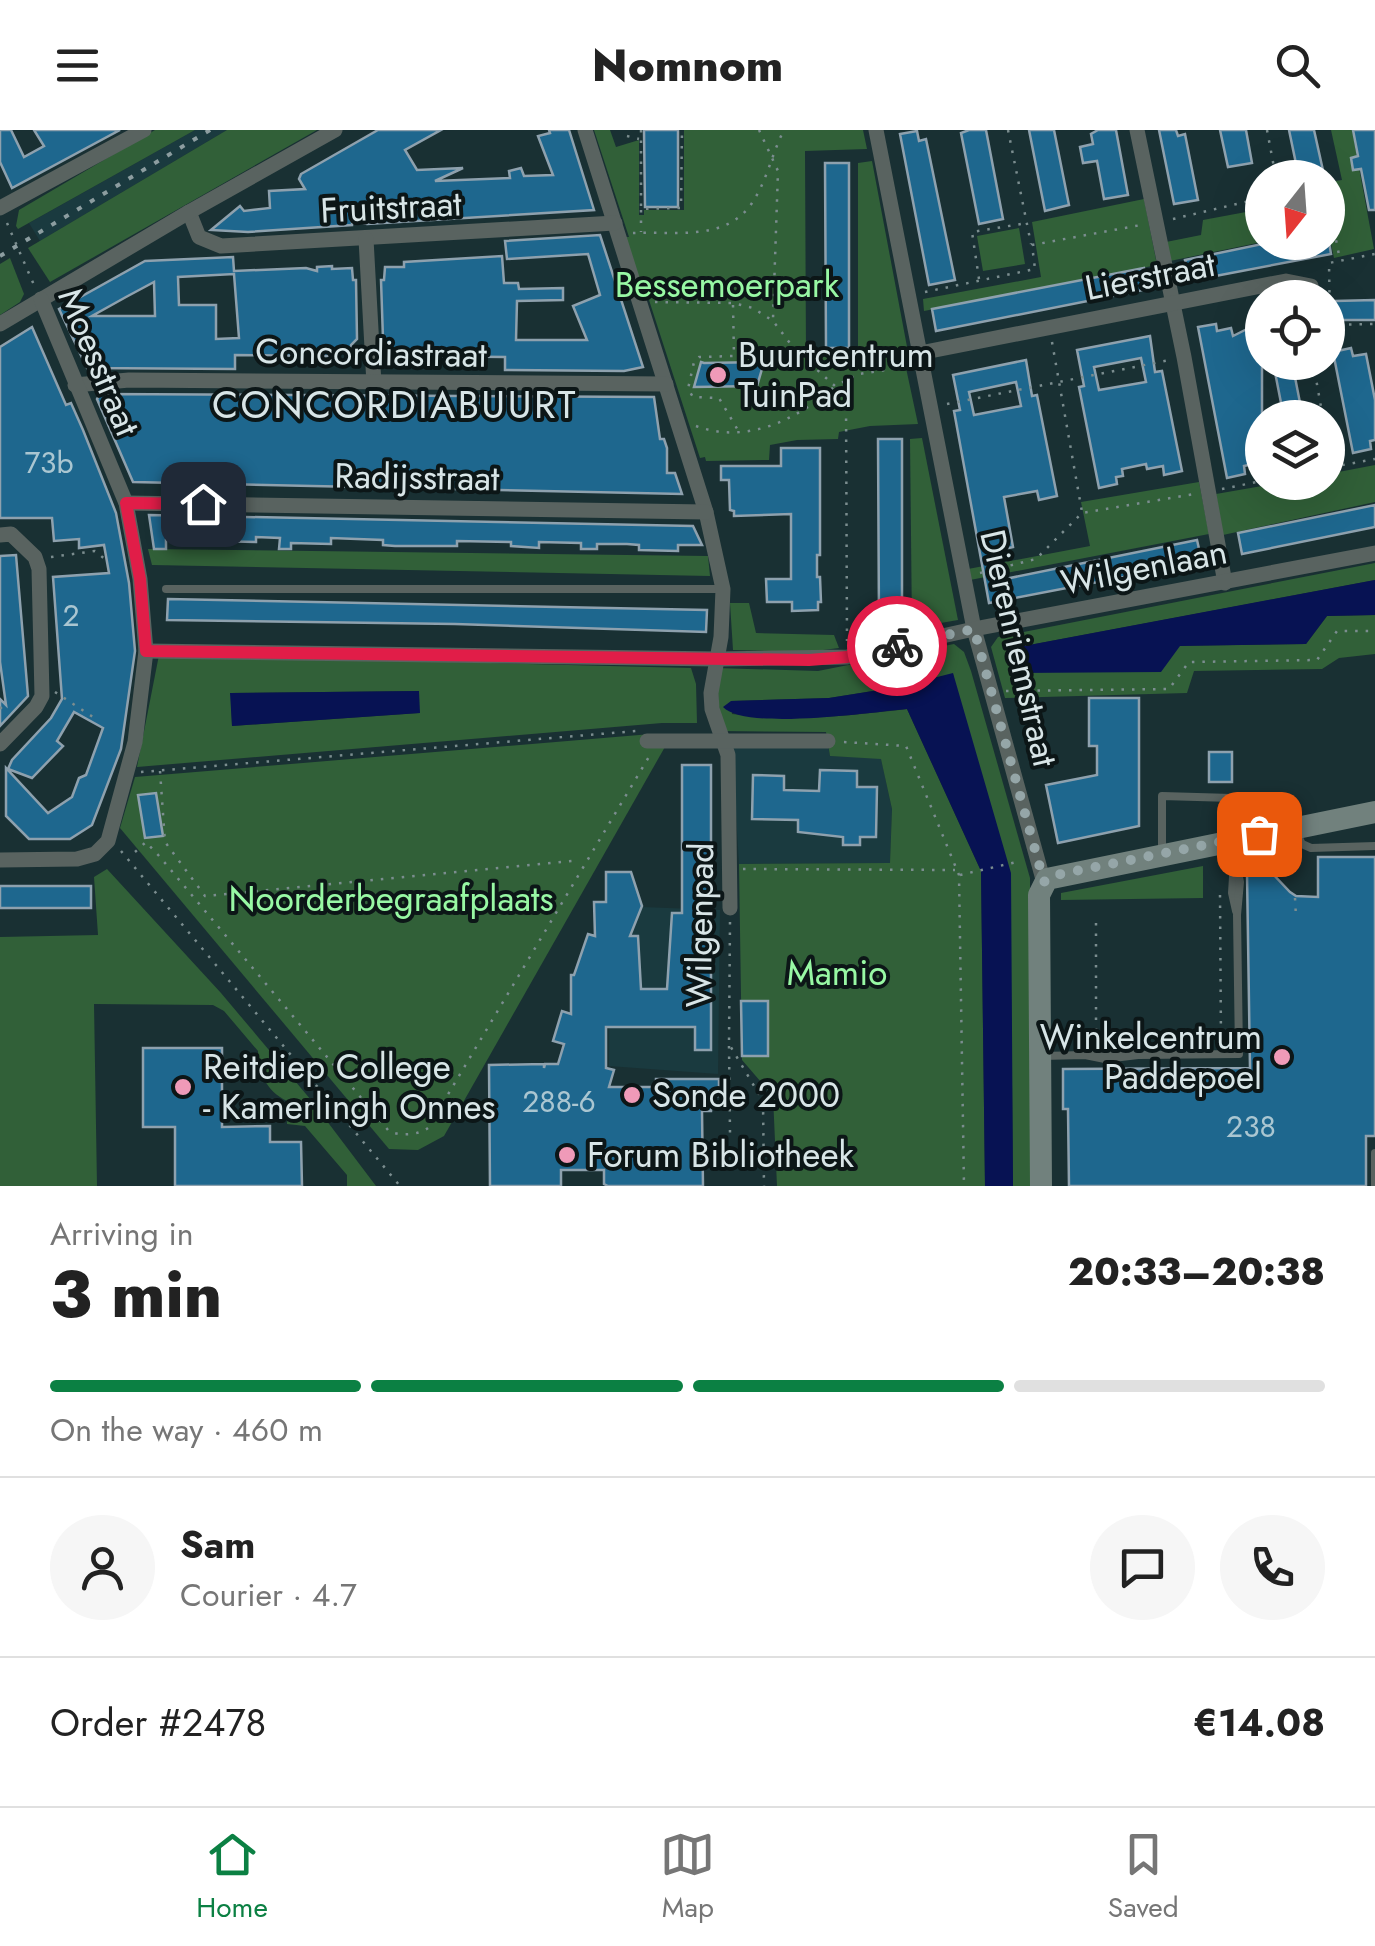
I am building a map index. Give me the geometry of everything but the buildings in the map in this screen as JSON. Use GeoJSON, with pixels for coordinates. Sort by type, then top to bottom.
{"type":"FeatureCollection","features":[{"type":"Feature","properties":{"kind":"street"},"geometry":{"type":"LineString","coordinates":[[4,216],[144,130]]}},
{"type":"Feature","properties":{"kind":"street"},"geometry":{"type":"LineString","coordinates":[[0,324],[335,130]]}},
{"type":"Feature","properties":{"kind":"street","name":"Wilgenpad"},"geometry":{"type":"LineString","coordinates":[[585,130],[706,512],[722,589],[718,659],[711,692],[730,778],[730,908]]}},
{"type":"Feature","properties":{"kind":"street","name":"Dierenriemstraat"},"geometry":{"type":"LineString","coordinates":[[876,130],[974,629],[988,691],[1044,882],[1040,895],[1042,1186]]}},
{"type":"Feature","properties":{"kind":"street"},"geometry":{"type":"LineString","coordinates":[[1137,130],[1174,303],[1224,583]]}},
{"type":"Feature","properties":{"kind":"street","name":"Fruitstraat"},"geometry":{"type":"LineString","coordinates":[[190,212],[198,236],[220,246],[617,229]]}},
{"type":"Feature","properties":{"kind":"street"},"geometry":{"type":"LineString","coordinates":[[366,239],[374,384]]}},
{"type":"Feature","properties":{"kind":"street","name":"Lierstraat"},"geometry":{"type":"LineString","coordinates":[[921,359],[1049,326],[1245,289]]}},
{"type":"Feature","properties":{"kind":"street","name":"Moesstraat"},"geometry":{"type":"LineString","coordinates":[[41,299],[126,503],[140,579],[146,651],[140,713],[108,841]]}},
{"type":"Feature","properties":{"kind":"street","name":"Concordiastraat"},"geometry":{"type":"LineString","coordinates":[[75,385],[115,380],[666,384]]}},
{"type":"Feature","properties":{"kind":"street","name":"Radijsstraat"},"geometry":{"type":"LineString","coordinates":[[126,503],[706,512]]}},
{"type":"Feature","properties":{"kind":"street"},"geometry":{"type":"LineString","coordinates":[[0,744],[36,706],[44,684],[39,569],[35,558],[6,535]]}},
{"type":"Feature","properties":{"kind":"street","name":"Wilgenlaan"},"geometry":{"type":"LineString","coordinates":[[146,651],[718,659],[847,657],[1375,552]]}},
{"type":"Feature","properties":{"kind":"street"},"geometry":{"type":"LineString","coordinates":[[647,738],[828,742]]}},
{"type":"Feature","properties":{"kind":"street"},"geometry":{"type":"LineString","coordinates":[[1044,882],[1051,876],[1162,854],[1236,848],[1294,828],[1375,812]]}},
{"type":"Feature","properties":{"kind":"street"},"geometry":{"type":"LineString","coordinates":[[0,860],[77,859],[95,854],[108,841]]}},
{"type":"Feature","properties":{"kind":"lane"},"geometry":{"type":"LineString","coordinates":[[166,588],[722,589]]}},
{"type":"Feature","properties":{"kind":"lane"},"geometry":{"type":"LineString","coordinates":[[1041,1056],[1105,1059],[1239,1054],[1240,877],[1236,848],[1238,818],[1232,798],[1162,796],[1162,854]]}},
{"type":"Feature","properties":{"kind":"lane"},"geometry":{"type":"LineString","coordinates":[[1294,828],[1299,841],[1311,848],[1375,846]]}},
{"type":"Feature","properties":{"kind":"lane"},"geometry":{"type":"LineString","coordinates":[[1085,1056],[1120,1051],[1138,1055]]}},
{"type":"Feature","properties":{"kind":"lane"},"geometry":{"type":"LineString","coordinates":[[1374,1186],[1375,1152]]}},
{"type":"Feature","properties":{"kind":"path"},"geometry":{"type":"LineString","coordinates":[[641,130],[641,232]]}},
{"type":"Feature","properties":{"kind":"path"},"geometry":{"type":"LineString","coordinates":[[641,208],[681,208],[682,130]]}},
{"type":"Feature","properties":{"kind":"path"},"geometry":{"type":"LineString","coordinates":[[759,130],[778,171],[773,321]]}},
{"type":"Feature","properties":{"kind":"path"},"geometry":{"type":"LineString","coordinates":[[617,229],[696,233],[734,221],[752,204],[784,130]]}},
{"type":"Feature","properties":{"kind":"path"},"geometry":{"type":"LineString","coordinates":[[909,295],[1035,269],[1008,130]]}},
{"type":"Feature","properties":{"kind":"path"},"geometry":{"type":"LineString","coordinates":[[1267,130],[1273,160]]}},
{"type":"Feature","properties":{"kind":"path"},"geometry":{"type":"LineString","coordinates":[[628,136],[641,139]]}},
{"type":"Feature","properties":{"kind":"path"},"geometry":{"type":"LineString","coordinates":[[1032,246],[1245,202]]}},
{"type":"Feature","properties":{"kind":"path","name":"Moesstraat"},"geometry":{"type":"LineString","coordinates":[[4,216],[41,299]]}},
{"type":"Feature","properties":{"kind":"path"},"geometry":{"type":"LineString","coordinates":[[980,280],[972,232],[1027,223]]}},
{"type":"Feature","properties":{"kind":"path"},"geometry":{"type":"LineString","coordinates":[[1345,259],[1375,254]]}},
{"type":"Feature","properties":{"kind":"path"},"geometry":{"type":"LineString","coordinates":[[1328,280],[1328,263],[1340,260]]}},
{"type":"Feature","properties":{"kind":"path"},"geometry":{"type":"LineString","coordinates":[[640,302],[734,303],[753,308],[773,321],[796,351],[846,398],[847,657]]}},
{"type":"Feature","properties":{"kind":"path"},"geometry":{"type":"LineString","coordinates":[[734,303],[734,356],[699,357],[694,362],[688,389],[693,397],[719,398],[739,432]]}},
{"type":"Feature","properties":{"kind":"path"},"geometry":{"type":"LineString","coordinates":[[1345,325],[1375,324]]}},
{"type":"Feature","properties":{"kind":"path","name":"Lierstraat"},"geometry":{"type":"LineString","coordinates":[[1049,326],[1082,513]]}},
{"type":"Feature","properties":{"kind":"path"},"geometry":{"type":"LineString","coordinates":[[931,408],[1184,357]]}},
{"type":"Feature","properties":{"kind":"path"},"geometry":{"type":"LineString","coordinates":[[677,417],[702,429],[739,432],[766,428],[814,405],[835,386],[859,374],[921,359]]}},
{"type":"Feature","properties":{"kind":"path"},"geometry":{"type":"LineString","coordinates":[[1345,465],[1375,459]]}},
{"type":"Feature","properties":{"kind":"path"},"geometry":{"type":"LineString","coordinates":[[964,576],[1036,560],[1082,513],[1245,484]]}},
{"type":"Feature","properties":{"kind":"path"},"geometry":{"type":"LineString","coordinates":[[39,569],[54,554],[95,551],[106,560]]}},
{"type":"Feature","properties":{"kind":"path"},"geometry":{"type":"LineString","coordinates":[[988,691],[1170,690],[1189,662],[1317,660],[1337,631],[1375,631]]}},
{"type":"Feature","properties":{"kind":"path"},"geometry":{"type":"LineString","coordinates":[[44,684],[96,719]]}},
{"type":"Feature","properties":{"kind":"path"},"geometry":{"type":"LineString","coordinates":[[127,773],[647,738]]}},
{"type":"Feature","properties":{"kind":"path"},"geometry":{"type":"LineString","coordinates":[[135,852],[146,842],[160,856],[388,1130],[393,1134],[419,1132],[428,1128],[647,738]]}},
{"type":"Feature","properties":{"kind":"path"},"geometry":{"type":"LineString","coordinates":[[828,742],[906,746],[959,876],[964,1186]]}},
{"type":"Feature","properties":{"kind":"path"},"geometry":{"type":"LineString","coordinates":[[160,771],[165,842],[205,896],[572,861]]}},
{"type":"Feature","properties":{"kind":"path"},"geometry":{"type":"LineString","coordinates":[[108,841],[125,856],[400,1186]]}},
{"type":"Feature","properties":{"kind":"path"},"geometry":{"type":"LineString","coordinates":[[959,876],[1036,857]]}},
{"type":"Feature","properties":{"kind":"path"},"geometry":{"type":"LineString","coordinates":[[731,869],[957,870]]}},
{"type":"Feature","properties":{"kind":"path"},"geometry":{"type":"LineString","coordinates":[[1220,895],[1222,1054]]}},
{"type":"Feature","properties":{"kind":"path"},"geometry":{"type":"LineString","coordinates":[[1295,898],[1296,917]]}},
{"type":"Feature","properties":{"kind":"path","name":"Wilgenpad"},"geometry":{"type":"LineString","coordinates":[[730,908],[729,1044],[763,1101],[764,1186]]}},
{"type":"Feature","properties":{"kind":"path"},"geometry":{"type":"LineString","coordinates":[[1096,917],[1096,1053]]}},
{"type":"Feature","properties":{"kind":"path"},"geometry":{"type":"LineString","coordinates":[[729,1044],[730,1133]]}},
{"type":"Feature","properties":{"kind":"shaded area"},"geometry":{"type":"Polygon","coordinates":[[[195,130],[227,130],[40,241],[29,223],[195,130]]]}},
{"type":"Feature","properties":{"kind":"shaded area"},"geometry":{"type":"Polygon","coordinates":[[[1375,580],[1375,615],[1327,616],[1306,644],[1180,646],[1161,672],[1015,673],[1009,652],[1013,648],[1375,580]]]}},
{"type":"Feature","properties":{"kind":"shaded area"},"geometry":{"type":"Polygon","coordinates":[[[953,673],[1011,873],[1013,1186],[985,1186],[981,871],[907,709],[782,719],[736,714],[723,707],[731,701],[829,698],[953,673]]]}},
{"type":"Feature","properties":{"kind":"shaded area"},"geometry":{"type":"Polygon","coordinates":[[[419,691],[420,713],[232,726],[230,693],[419,691]]]}},
{"type":"Feature","properties":{"kind":"shaded area"},"geometry":{"type":"Polygon","coordinates":[[[828,745],[830,756],[881,758],[892,809],[890,863],[739,864],[732,747],[828,745]]]}},
{"type":"Feature","properties":{"kind":"shaded area"},"geometry":{"type":"Polygon","coordinates":[[[616,906],[720,910],[718,1074],[609,1066],[610,918],[616,906]]]}},
{"type":"Feature","properties":{"kind":"green space"},"geometry":{"type":"Polygon","coordinates":[[[155,130],[195,130],[18,229],[19,210],[155,130]]]}},
{"type":"Feature","properties":{"kind":"green space"},"geometry":{"type":"Polygon","coordinates":[[[227,130],[317,130],[50,282],[28,248],[227,130]]]}},
{"type":"Feature","properties":{"kind":"green space","name":"Bessemoerpark"},"geometry":{"type":"Polygon","coordinates":[[[594,130],[610,130],[616,147],[639,140],[639,215],[644,215],[644,210],[684,210],[684,130],[863,130],[867,149],[805,151],[806,354],[858,352],[858,163],[872,161],[918,424],[870,426],[839,432],[838,439],[770,445],[769,460],[700,458],[649,300],[645,300],[624,237],[629,237],[594,130]]]}},
{"type":"Feature","properties":{"kind":"green space"},"geometry":{"type":"Polygon","coordinates":[[[1331,130],[1352,130],[1374,249],[1345,256],[1345,160],[1338,160],[1331,130]]]}},
{"type":"Feature","properties":{"kind":"green space"},"geometry":{"type":"Polygon","coordinates":[[[1144,199],[1157,265],[924,311],[923,299],[1041,277],[1032,222],[1144,199]]]}},
{"type":"Feature","properties":{"kind":"green space"},"geometry":{"type":"Polygon","coordinates":[[[1245,212],[1245,246],[1170,261],[1166,242],[1201,235],[1203,220],[1245,212]]]}},
{"type":"Feature","properties":{"kind":"green space"},"geometry":{"type":"Polygon","coordinates":[[[1019,228],[1025,264],[983,271],[977,236],[1019,228]]]}},
{"type":"Feature","properties":{"kind":"green space"},"geometry":{"type":"Polygon","coordinates":[[[10,258],[24,294],[20,302],[0,315],[0,264],[10,258]]]}},
{"type":"Feature","properties":{"kind":"green space"},"geometry":{"type":"Polygon","coordinates":[[[922,438],[958,620],[912,628],[910,439],[922,438]]]}},
{"type":"Feature","properties":{"kind":"green space"},"geometry":{"type":"Polygon","coordinates":[[[1375,465],[1375,502],[1223,535],[1216,494],[1245,489],[1245,500],[1345,500],[1345,471],[1375,465]]]}},
{"type":"Feature","properties":{"kind":"green space"},"geometry":{"type":"Polygon","coordinates":[[[1199,482],[1209,534],[970,580],[968,569],[1090,546],[1081,502],[1199,482]]]}},
{"type":"Feature","properties":{"kind":"green space"},"geometry":{"type":"Polygon","coordinates":[[[148,549],[708,556],[710,576],[152,565],[148,549]]]}},
{"type":"Feature","properties":{"kind":"green space"},"geometry":{"type":"Polygon","coordinates":[[[1375,563],[1375,580],[1014,648],[1306,644],[1327,616],[1375,615],[1375,654],[1339,658],[1322,669],[1194,671],[1187,693],[1005,698],[991,647],[998,637],[1375,563]]]}},
{"type":"Feature","properties":{"kind":"green space"},"geometry":{"type":"Polygon","coordinates":[[[730,603],[749,603],[756,633],[834,635],[839,648],[807,652],[733,650],[730,603]]]}},
{"type":"Feature","properties":{"kind":"green space","name":"Mamio"},"geometry":{"type":"Polygon","coordinates":[[[954,644],[964,652],[971,671],[1030,878],[1030,1186],[1013,1186],[1011,984],[953,674],[829,698],[731,701],[732,714],[776,718],[907,709],[981,871],[985,1186],[777,1186],[773,1096],[742,1060],[739,864],[890,863],[892,809],[881,759],[830,756],[826,732],[721,731],[716,668],[818,671],[954,644]]]}},
{"type":"Feature","properties":{"kind":"green space"},"geometry":{"type":"Polygon","coordinates":[[[159,655],[691,668],[696,684],[697,723],[137,767],[159,655]],[[418,691],[231,693],[232,726],[419,713],[418,691]]]}},
{"type":"Feature","properties":{"kind":"green space","name":"Noorderbegraafplaats"},"geometry":{"type":"Polygon","coordinates":[[[651,734],[670,738],[444,1136],[418,1150],[389,1149],[120,828],[135,777],[651,734]]]}},
{"type":"Feature","properties":{"kind":"green space"},"geometry":{"type":"Polygon","coordinates":[[[1203,866],[1203,898],[1061,900],[1061,893],[1203,866]]]}},
{"type":"Feature","properties":{"kind":"green space"},"geometry":{"type":"Polygon","coordinates":[[[107,869],[221,993],[311,1100],[376,1186],[347,1186],[347,1175],[305,1126],[287,1124],[287,1101],[269,1086],[258,1051],[224,1011],[213,1005],[94,1004],[97,1186],[0,1186],[0,937],[98,935],[94,877],[107,869]]]}},
{"type":"Feature","properties":{"kind":"railway"},"geometry":{"type":"LineString","coordinates":[[0,256],[210,130]]}},
{"type":"Feature","properties":{"kind":"way so far"},"geometry":{"type":"LineString","coordinates":[[897,646],[974,629],[988,691],[1044,882],[1051,876],[1259,834]]}},
{"type":"Feature","properties":{"kind":"place","name":"Buurtcentrum TuinPad"},"geometry":{"type":"Point","coordinates":[718,375]}},
{"type":"Feature","properties":{"kind":"place","name":"Winkelcentrum Paddepoel"},"geometry":{"type":"Point","coordinates":[1282,1057]}},
{"type":"Feature","properties":{"kind":"place","name":"Reitdiep College - Kamerlingh Onnes"},"geometry":{"type":"Point","coordinates":[183,1087]}},
{"type":"Feature","properties":{"kind":"place","name":"Sonde 2000"},"geometry":{"type":"Point","coordinates":[632,1095]}},
{"type":"Feature","properties":{"kind":"place","name":"Forum Bibliotheek"},"geometry":{"type":"Point","coordinates":[567,1155]}},
{"type":"Feature","properties":{"kind":"district","name":"CONCORDIABUURT"},"geometry":{"type":"Point","coordinates":[395,405]}},
{"type":"Feature","properties":{"kind":"route"},"geometry":{"type":"LineString","coordinates":[[203,504],[126,503],[140,579],[146,651],[809,660],[847,657],[897,646]]}}]}
